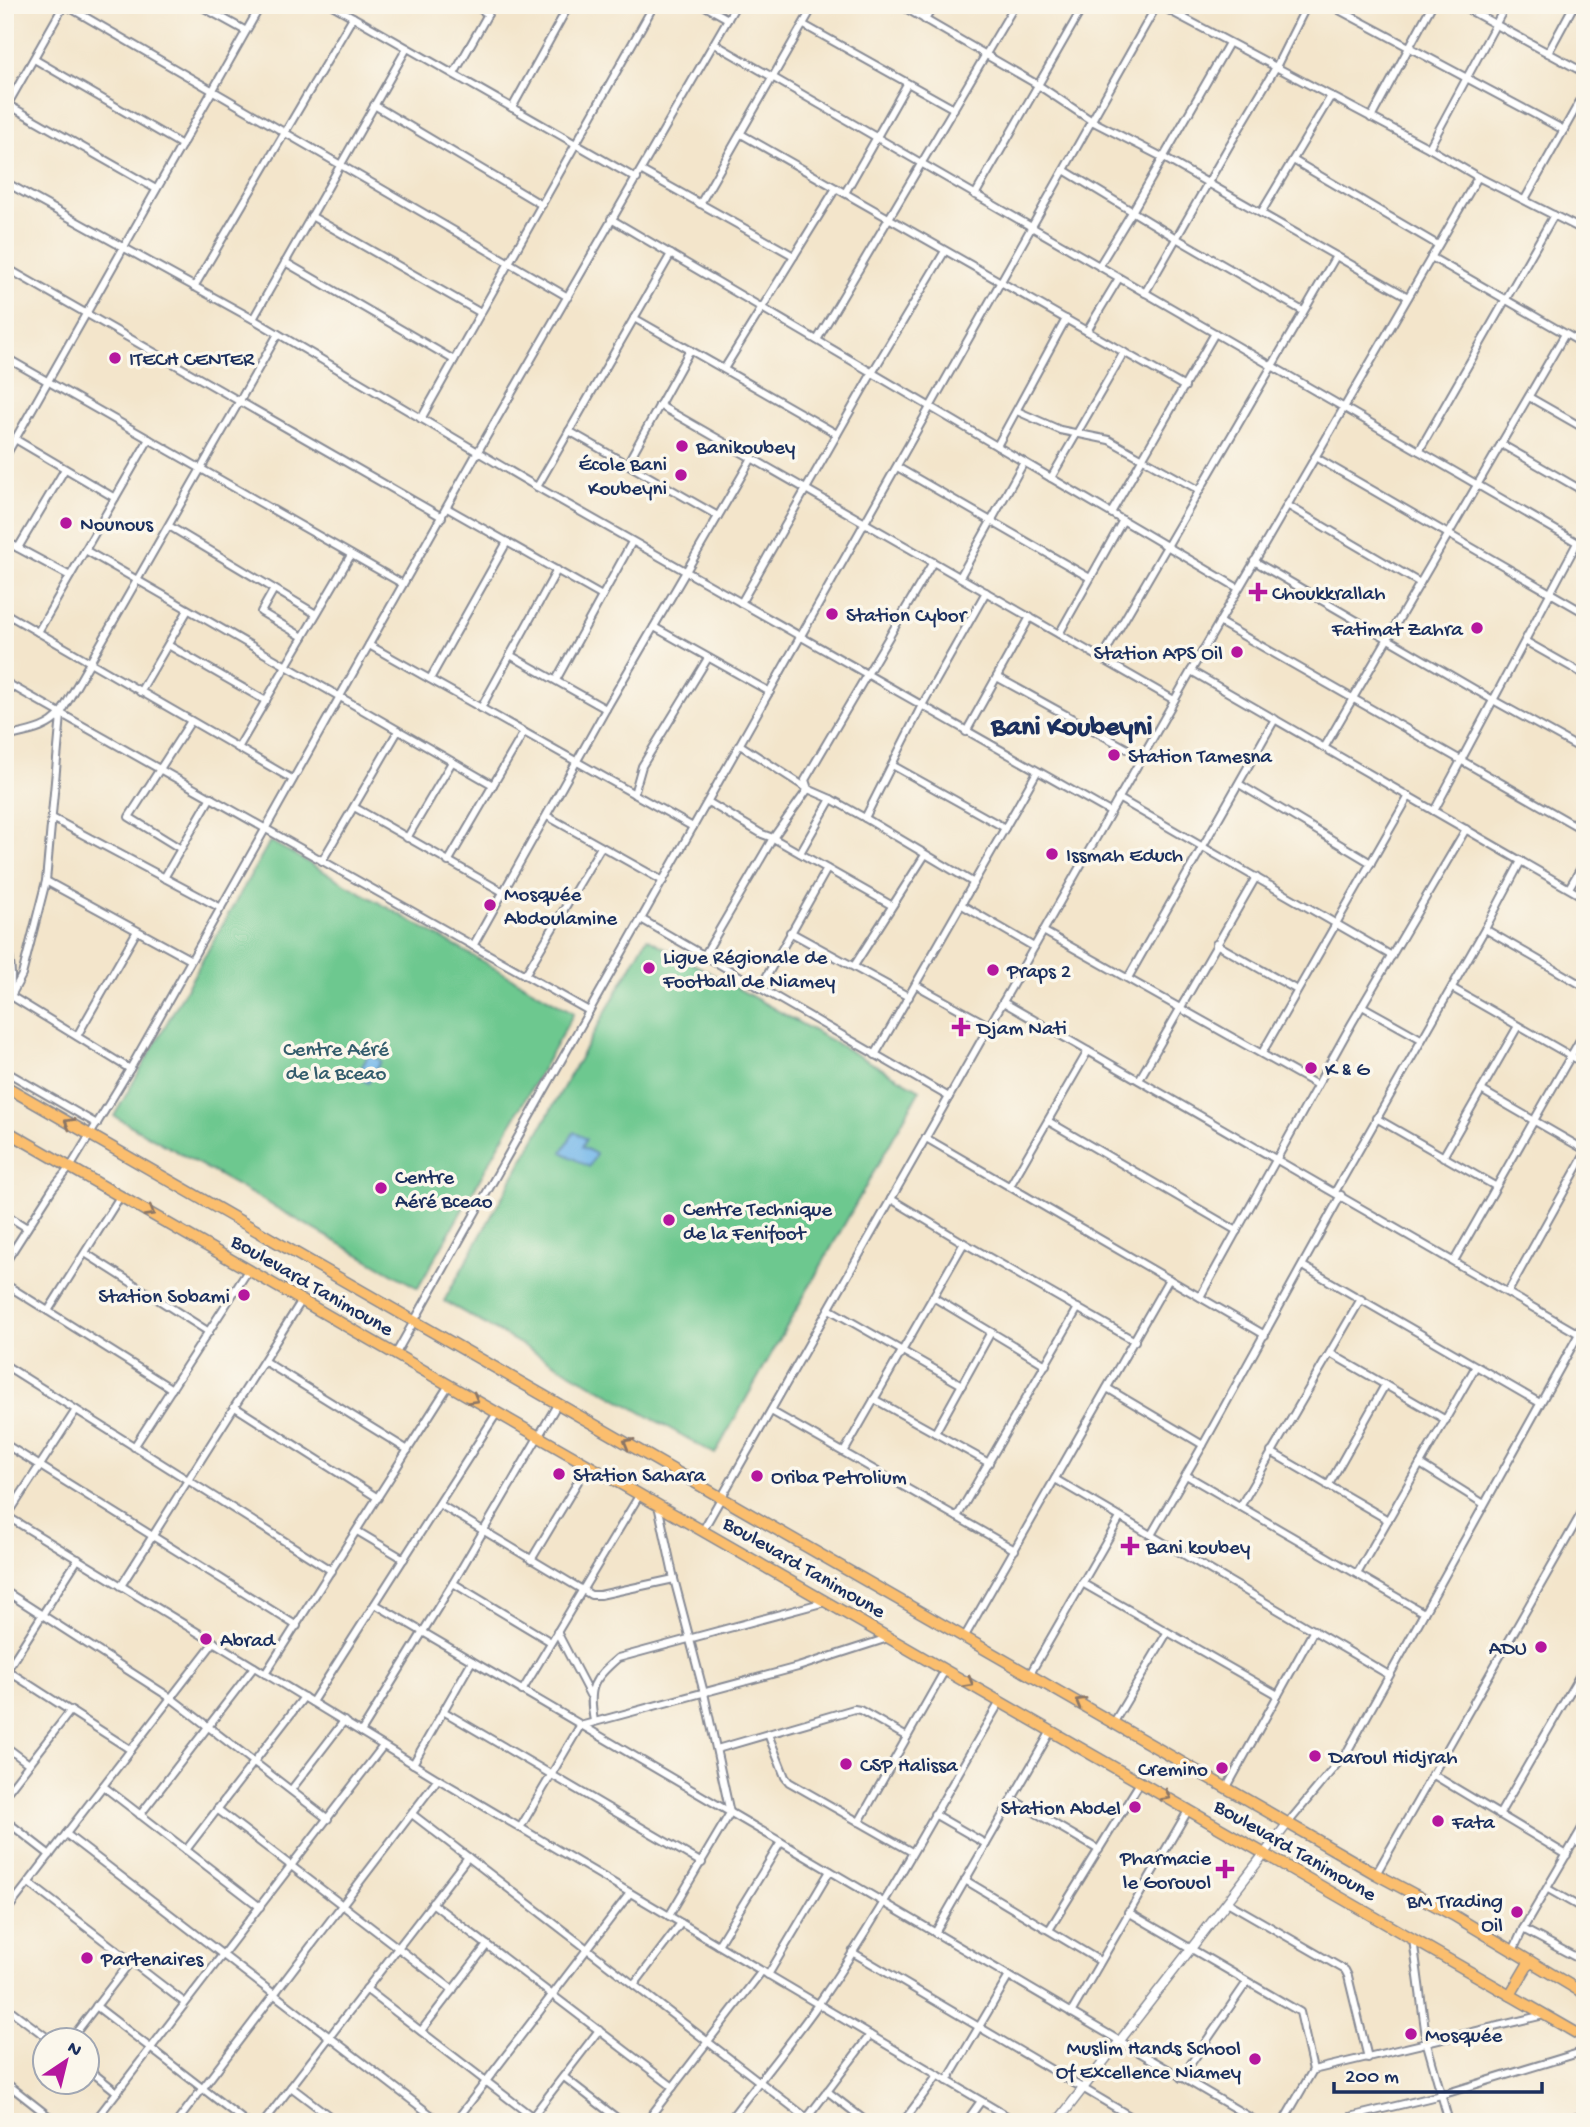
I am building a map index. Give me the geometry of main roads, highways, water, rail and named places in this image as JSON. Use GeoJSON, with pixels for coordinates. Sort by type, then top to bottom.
{"type":"FeatureCollection","features":[{"type":"Feature","properties":{"kind":"main road","name":"Boulevard Tanimoune"},"geometry":{"type":"LineString","coordinates":[[5,1086],[1376,1874],[1453,1915],[1585,1994]]}},
{"type":"Feature","properties":{"kind":"main road","name":"Boulevard Tanimoune"},"geometry":{"type":"LineString","coordinates":[[5,1130],[1583,2037]]}},
{"type":"Feature","properties":{"kind":"main road"},"geometry":{"type":"LineString","coordinates":[[1510,1995],[1530,1961]]}},
{"type":"Feature","properties":{"kind":"water"},"geometry":{"type":"Polygon","coordinates":[[[369,1054],[381,1061],[368,1083],[357,1076],[369,1054]]]}},
{"type":"Feature","properties":{"kind":"water"},"geometry":{"type":"Polygon","coordinates":[[[574,1132],[586,1139],[582,1147],[596,1154],[589,1167],[562,1152],[574,1132]]]}},
{"type":"Feature","properties":{"kind":"place","name":"ITECH CENTER"},"geometry":{"type":"Point","coordinates":[115,358]}},
{"type":"Feature","properties":{"kind":"place","name":"Banikoubey"},"geometry":{"type":"Point","coordinates":[682,446]}},
{"type":"Feature","properties":{"kind":"place","name":"École Bani Koubeyni"},"geometry":{"type":"Point","coordinates":[681,475]}},
{"type":"Feature","properties":{"kind":"place","name":"Nounous"},"geometry":{"type":"Point","coordinates":[66,523]}},
{"type":"Feature","properties":{"kind":"place","name":"Choukkrallah"},"geometry":{"type":"Point","coordinates":[1258,592]}},
{"type":"Feature","properties":{"kind":"place","name":"Station Cybor"},"geometry":{"type":"Point","coordinates":[832,614]}},
{"type":"Feature","properties":{"kind":"place","name":"Fatimat Zahra"},"geometry":{"type":"Point","coordinates":[1477,628]}},
{"type":"Feature","properties":{"kind":"place","name":"Station APS Oil"},"geometry":{"type":"Point","coordinates":[1237,652]}},
{"type":"Feature","properties":{"kind":"place","name":"Station Tamesna"},"geometry":{"type":"Point","coordinates":[1114,755]}},
{"type":"Feature","properties":{"kind":"place","name":"Issmah Educh"},"geometry":{"type":"Point","coordinates":[1052,854]}},
{"type":"Feature","properties":{"kind":"place","name":"Mosquée Abdoulamine"},"geometry":{"type":"Point","coordinates":[490,905]}},
{"type":"Feature","properties":{"kind":"place","name":"Ligue Régionale de Football de Niamey"},"geometry":{"type":"Point","coordinates":[649,968]}},
{"type":"Feature","properties":{"kind":"place","name":"Praps 2"},"geometry":{"type":"Point","coordinates":[993,970]}},
{"type":"Feature","properties":{"kind":"place","name":"Djam Nati"},"geometry":{"type":"Point","coordinates":[961,1027]}},
{"type":"Feature","properties":{"kind":"place","name":"K & G"},"geometry":{"type":"Point","coordinates":[1311,1068]}},
{"type":"Feature","properties":{"kind":"place","name":"Centre Aéré Bceao"},"geometry":{"type":"Point","coordinates":[381,1188]}},
{"type":"Feature","properties":{"kind":"place","name":"Centre Technique de la Fenifoot"},"geometry":{"type":"Point","coordinates":[669,1220]}},
{"type":"Feature","properties":{"kind":"place","name":"Station Sobami"},"geometry":{"type":"Point","coordinates":[244,1295]}},
{"type":"Feature","properties":{"kind":"place","name":"Station Sahara"},"geometry":{"type":"Point","coordinates":[559,1474]}},
{"type":"Feature","properties":{"kind":"place","name":"Oriba Petrolium"},"geometry":{"type":"Point","coordinates":[757,1476]}},
{"type":"Feature","properties":{"kind":"place","name":"Bani koubey"},"geometry":{"type":"Point","coordinates":[1130,1546]}},
{"type":"Feature","properties":{"kind":"place","name":"Abrad"},"geometry":{"type":"Point","coordinates":[206,1639]}},
{"type":"Feature","properties":{"kind":"place","name":"ADU"},"geometry":{"type":"Point","coordinates":[1541,1647]}},
{"type":"Feature","properties":{"kind":"place","name":"Daroul Hidjrah"},"geometry":{"type":"Point","coordinates":[1315,1756]}},
{"type":"Feature","properties":{"kind":"place","name":"CSP Halissa"},"geometry":{"type":"Point","coordinates":[846,1764]}},
{"type":"Feature","properties":{"kind":"place","name":"Cremino"},"geometry":{"type":"Point","coordinates":[1222,1768]}},
{"type":"Feature","properties":{"kind":"place","name":"Station Abdel"},"geometry":{"type":"Point","coordinates":[1135,1807]}},
{"type":"Feature","properties":{"kind":"place","name":"Fata"},"geometry":{"type":"Point","coordinates":[1438,1821]}},
{"type":"Feature","properties":{"kind":"place","name":"Pharmacie le Gorouol"},"geometry":{"type":"Point","coordinates":[1225,1869]}},
{"type":"Feature","properties":{"kind":"place","name":"BM Trading Oil"},"geometry":{"type":"Point","coordinates":[1517,1912]}},
{"type":"Feature","properties":{"kind":"place","name":"Partenaires"},"geometry":{"type":"Point","coordinates":[87,1958]}},
{"type":"Feature","properties":{"kind":"place","name":"Mosquée"},"geometry":{"type":"Point","coordinates":[1411,2034]}},
{"type":"Feature","properties":{"kind":"place","name":"Muslim Hands School Of Excellence Niamey"},"geometry":{"type":"Point","coordinates":[1255,2059]}},
{"type":"Feature","properties":{"kind":"district","name":"Bani Koubeyni"},"geometry":{"type":"Point","coordinates":[1072,724]}},
{"type":"Feature","properties":{"kind":"park label","name":"Centre Aéré de la Bceao"},"geometry":{"type":"Point","coordinates":[336,1060]}}]}
